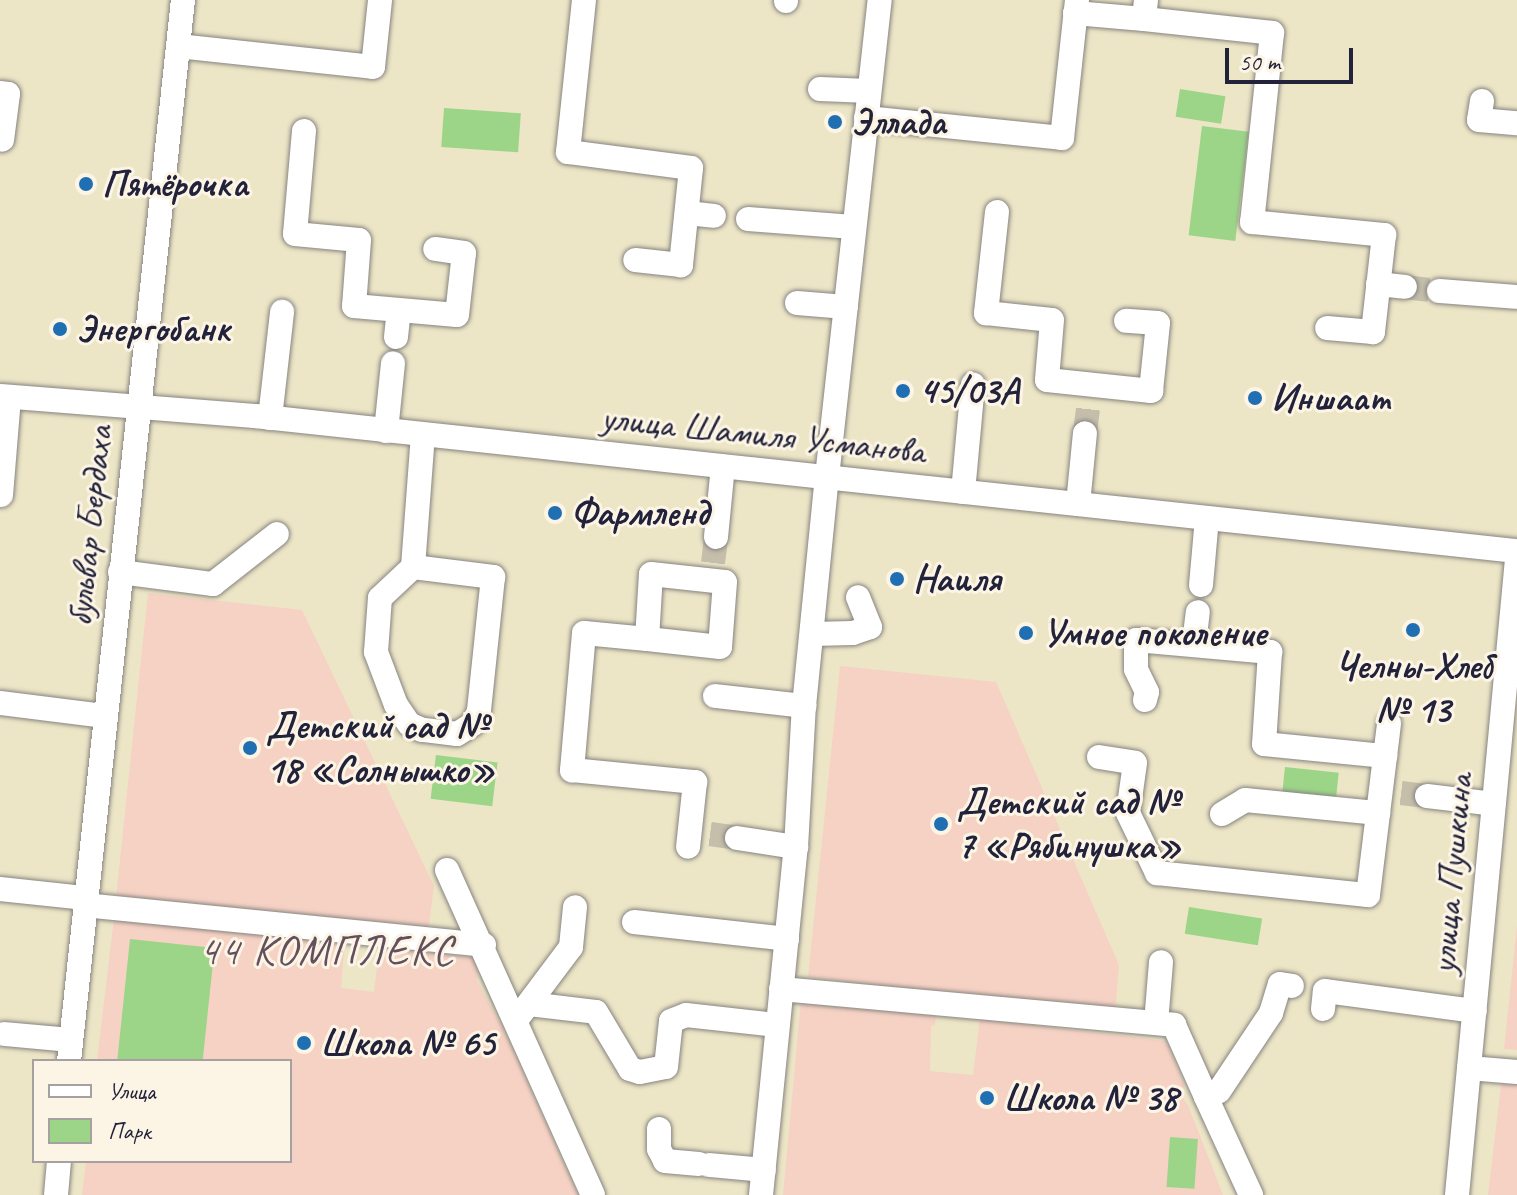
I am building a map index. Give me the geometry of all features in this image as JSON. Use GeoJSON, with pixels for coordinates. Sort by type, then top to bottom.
{"type":"FeatureCollection","features":[{"type":"Feature","properties":{"kind":"street","name":"бульвар Бердаха"},"geometry":{"type":"LineString","coordinates":[[70,1050],[183,0]]}},
{"type":"Feature","properties":{"kind":"street"},"geometry":{"type":"LineString","coordinates":[[178,46],[373,67],[380,0]]}},
{"type":"Feature","properties":{"kind":"street"},"geometry":{"type":"LineString","coordinates":[[584,0],[568,152],[691,168],[681,265],[635,260]]}},
{"type":"Feature","properties":{"kind":"street"},"geometry":{"type":"LineString","coordinates":[[761,1195],[796,847],[804,706],[880,0]]}},
{"type":"Feature","properties":{"kind":"street"},"geometry":{"type":"LineString","coordinates":[[866,118],[1062,138],[1076,7],[1145,10],[1272,33],[1252,222],[1384,235],[1373,332],[1327,328]]}},
{"type":"Feature","properties":{"kind":"street"},"geometry":{"type":"LineString","coordinates":[[820,89],[869,91]]}},
{"type":"Feature","properties":{"kind":"street"},"geometry":{"type":"LineString","coordinates":[[0,93],[8,94],[2,140]]}},
{"type":"Feature","properties":{"kind":"street"},"geometry":{"type":"LineString","coordinates":[[1482,101],[1479,120],[1517,123]]}},
{"type":"Feature","properties":{"kind":"street"},"geometry":{"type":"LineString","coordinates":[[304,131],[295,234],[359,240],[354,306],[457,315],[464,253],[435,249]]}},
{"type":"Feature","properties":{"kind":"street"},"geometry":{"type":"LineString","coordinates":[[997,212],[986,313],[1052,320],[1047,380],[1089,396],[1151,391],[1158,323],[1126,321]]}},
{"type":"Feature","properties":{"kind":"street"},"geometry":{"type":"LineString","coordinates":[[687,213],[714,216]]}},
{"type":"Feature","properties":{"kind":"street"},"geometry":{"type":"LineString","coordinates":[[748,219],[854,227]]}},
{"type":"Feature","properties":{"kind":"street"},"geometry":{"type":"LineString","coordinates":[[1378,284],[1405,287]]}},
{"type":"Feature","properties":{"kind":"street"},"geometry":{"type":"LineString","coordinates":[[1439,291],[1517,297]]}},
{"type":"Feature","properties":{"kind":"street"},"geometry":{"type":"LineString","coordinates":[[797,303],[846,307]]}},
{"type":"Feature","properties":{"kind":"street"},"geometry":{"type":"LineString","coordinates":[[396,337],[399,310]]}},
{"type":"Feature","properties":{"kind":"street"},"geometry":{"type":"LineString","coordinates":[[270,418],[282,312]]}},
{"type":"Feature","properties":{"kind":"street"},"geometry":{"type":"LineString","coordinates":[[386,431],[393,363]]}},
{"type":"Feature","properties":{"kind":"street"},"geometry":{"type":"LineString","coordinates":[[963,492],[973,384]]}},
{"type":"Feature","properties":{"kind":"street"},"geometry":{"type":"LineString","coordinates":[[1,495],[4,396]]}},
{"type":"Feature","properties":{"kind":"street","name":"улица Шамиля Усманова"},"geometry":{"type":"LineString","coordinates":[[4,396],[270,418],[1517,551]]}},
{"type":"Feature","properties":{"kind":"street"},"geometry":{"type":"LineString","coordinates":[[1078,504],[1085,433]]}},
{"type":"Feature","properties":{"kind":"street"},"geometry":{"type":"LineString","coordinates":[[413,567],[493,577],[479,711],[473,724],[457,734],[422,730],[409,724],[396,705],[376,652],[380,598],[413,567],[423,435]]}},
{"type":"Feature","properties":{"kind":"street"},"geometry":{"type":"LineString","coordinates":[[716,537],[723,466]]}},
{"type":"Feature","properties":{"kind":"street"},"geometry":{"type":"LineString","coordinates":[[1201,585],[1207,518]]}},
{"type":"Feature","properties":{"kind":"street"},"geometry":{"type":"LineString","coordinates":[[120,572],[213,584],[277,534]]}},
{"type":"Feature","properties":{"kind":"street","name":"улица Пушкина"},"geometry":{"type":"LineString","coordinates":[[1457,1195],[1494,804],[1509,718],[1517,559]]}},
{"type":"Feature","properties":{"kind":"street"},"geometry":{"type":"LineString","coordinates":[[647,639],[651,574],[712,572],[725,582],[720,647],[584,633],[572,770],[695,782],[696,837]]}},
{"type":"Feature","properties":{"kind":"street"},"geometry":{"type":"LineString","coordinates":[[812,634],[853,633],[870,627],[858,597]]}},
{"type":"Feature","properties":{"kind":"street"},"geometry":{"type":"LineString","coordinates":[[1194,643],[1198,612]]}},
{"type":"Feature","properties":{"kind":"street"},"geometry":{"type":"LineString","coordinates":[[1145,700],[1147,692],[1136,669],[1136,640],[1270,652],[1264,744],[1385,756]]}},
{"type":"Feature","properties":{"kind":"street"},"geometry":{"type":"LineString","coordinates":[[715,696],[804,706]]}},
{"type":"Feature","properties":{"kind":"street"},"geometry":{"type":"LineString","coordinates":[[0,703],[105,716]]}},
{"type":"Feature","properties":{"kind":"street"},"geometry":{"type":"LineString","coordinates":[[1099,757],[1135,763],[1128,813],[1157,873],[1368,895],[1387,799],[1385,756],[1389,723]]}},
{"type":"Feature","properties":{"kind":"street"},"geometry":{"type":"LineString","coordinates":[[1427,796],[1494,804]]}},
{"type":"Feature","properties":{"kind":"street"},"geometry":{"type":"LineString","coordinates":[[1222,814],[1245,800],[1387,799]]}},
{"type":"Feature","properties":{"kind":"street"},"geometry":{"type":"LineString","coordinates":[[737,838],[796,847]]}},
{"type":"Feature","properties":{"kind":"street"},"geometry":{"type":"LineString","coordinates":[[447,870],[522,1012],[593,1195]]}},
{"type":"Feature","properties":{"kind":"street"},"geometry":{"type":"LineString","coordinates":[[0,889],[84,902],[484,945]]}},
{"type":"Feature","properties":{"kind":"street"},"geometry":{"type":"LineString","coordinates":[[522,1012],[571,947],[575,907]]}},
{"type":"Feature","properties":{"kind":"street"},"geometry":{"type":"LineString","coordinates":[[634,922],[787,939]]}},
{"type":"Feature","properties":{"kind":"street"},"geometry":{"type":"LineString","coordinates":[[1156,1023],[1161,962]]}},
{"type":"Feature","properties":{"kind":"street"},"geometry":{"type":"LineString","coordinates":[[1206,1097],[1219,1091],[1271,1013],[1280,984],[1292,986]]}},
{"type":"Feature","properties":{"kind":"street"},"geometry":{"type":"LineString","coordinates":[[781,989],[1174,1025],[1251,1195]]}},
{"type":"Feature","properties":{"kind":"street"},"geometry":{"type":"LineString","coordinates":[[1323,1009],[1325,991],[1475,1011]]}},
{"type":"Feature","properties":{"kind":"street"},"geometry":{"type":"LineString","coordinates":[[522,1012],[596,1012],[630,1069],[640,1072],[666,1067],[671,1021],[686,1015],[777,1025]]}},
{"type":"Feature","properties":{"kind":"street"},"geometry":{"type":"LineString","coordinates":[[4,1034],[70,1050]]}},
{"type":"Feature","properties":{"kind":"street"},"geometry":{"type":"LineString","coordinates":[[1469,1068],[1517,1072]]}},
{"type":"Feature","properties":{"kind":"street"},"geometry":{"type":"LineString","coordinates":[[659,1129],[659,1149],[665,1161],[764,1170]]}},
{"type":"Feature","properties":{"kind":"street"},"geometry":{"type":"LineString","coordinates":[[56,1195],[59,1163]]}},
{"type":"Feature","properties":{"kind":"shaded area","name":"Детский сад № 18 «Солнышко»"},"geometry":{"type":"Polygon","coordinates":[[[148,593],[302,610],[434,886],[428,932],[116,898],[148,593]]]}},
{"type":"Feature","properties":{"kind":"shaded area","name":"Детский сад № 7 «Рябинушка»"},"geometry":{"type":"Polygon","coordinates":[[[840,666],[996,682],[1119,965],[1115,1013],[808,977],[840,666]]]}},
{"type":"Feature","properties":{"kind":"shaded area","name":"Школа № 65"},"geometry":{"type":"Polygon","coordinates":[[[114,918],[345,940],[341,988],[374,992],[380,942],[437,948],[436,954],[479,958],[477,981],[502,1026],[578,1195],[82,1195],[86,1163],[292,1163],[292,1059],[97,1059],[114,918]]]}},
{"type":"Feature","properties":{"kind":"shaded area"},"geometry":{"type":"Polygon","coordinates":[[[1517,926],[1517,1050],[1504,1049],[1517,926]]]}},
{"type":"Feature","properties":{"kind":"shaded area","name":"Школа № 38"},"geometry":{"type":"Polygon","coordinates":[[[801,1000],[936,1014],[935,1025],[931,1026],[930,1071],[973,1075],[980,1019],[1166,1041],[1185,1086],[1179,1092],[1188,1105],[1223,1195],[783,1195],[801,1000]]]}},
{"type":"Feature","properties":{"kind":"shaded area"},"geometry":{"type":"Polygon","coordinates":[[[1502,1077],[1517,1078],[1517,1195],[1488,1195],[1502,1077]]]}},
{"type":"Feature","properties":{"kind":"green space"},"geometry":{"type":"Polygon","coordinates":[[[1180,89],[1225,96],[1221,124],[1176,117],[1180,89]]]}},
{"type":"Feature","properties":{"kind":"green space"},"geometry":{"type":"Polygon","coordinates":[[[444,108],[521,113],[518,152],[441,147],[444,108]]]}},
{"type":"Feature","properties":{"kind":"green space"},"geometry":{"type":"Polygon","coordinates":[[[1202,126],[1249,132],[1235,241],[1189,235],[1202,126]]]}},
{"type":"Feature","properties":{"kind":"green space"},"geometry":{"type":"Polygon","coordinates":[[[436,755],[498,763],[492,806],[431,799],[436,755]]]}},
{"type":"Feature","properties":{"kind":"green space"},"geometry":{"type":"Polygon","coordinates":[[[1285,767],[1339,773],[1336,800],[1282,795],[1285,767]]]}},
{"type":"Feature","properties":{"kind":"green space"},"geometry":{"type":"Polygon","coordinates":[[[1189,907],[1262,919],[1258,945],[1185,934],[1189,907]]]}},
{"type":"Feature","properties":{"kind":"green space"},"geometry":{"type":"Polygon","coordinates":[[[130,939],[215,948],[203,1059],[117,1059],[130,939]]]}},
{"type":"Feature","properties":{"kind":"green space"},"geometry":{"type":"Polygon","coordinates":[[[1170,1137],[1198,1139],[1194,1189],[1167,1187],[1170,1137]]]}},
{"type":"Feature","properties":{"kind":"tunnel"},"geometry":{"type":"LineString","coordinates":[[1405,287],[1439,291]]}},
{"type":"Feature","properties":{"kind":"tunnel"},"geometry":{"type":"LineString","coordinates":[[1085,433],[1088,407]]}},
{"type":"Feature","properties":{"kind":"tunnel"},"geometry":{"type":"LineString","coordinates":[[713,563],[716,537]]}},
{"type":"Feature","properties":{"kind":"tunnel"},"geometry":{"type":"LineString","coordinates":[[1401,793],[1427,796]]}},
{"type":"Feature","properties":{"kind":"tunnel"},"geometry":{"type":"LineString","coordinates":[[710,834],[737,838]]}},
{"type":"Feature","properties":{"kind":"place","name":"Эллада"},"geometry":{"type":"Point","coordinates":[835,122]}},
{"type":"Feature","properties":{"kind":"place","name":"Пятёрочка"},"geometry":{"type":"Point","coordinates":[86,184]}},
{"type":"Feature","properties":{"kind":"place","name":"Энергобанк"},"geometry":{"type":"Point","coordinates":[60,329]}},
{"type":"Feature","properties":{"kind":"place","name":"45/03А"},"geometry":{"type":"Point","coordinates":[903,391]}},
{"type":"Feature","properties":{"kind":"place","name":"Иншаат"},"geometry":{"type":"Point","coordinates":[1255,398]}},
{"type":"Feature","properties":{"kind":"place","name":"Фармленд"},"geometry":{"type":"Point","coordinates":[555,513]}},
{"type":"Feature","properties":{"kind":"place","name":"Наиля"},"geometry":{"type":"Point","coordinates":[897,579]}},
{"type":"Feature","properties":{"kind":"place","name":"Челны-Хлеб № 13"},"geometry":{"type":"Point","coordinates":[1413,630]}},
{"type":"Feature","properties":{"kind":"place","name":"Умное поколение"},"geometry":{"type":"Point","coordinates":[1026,633]}},
{"type":"Feature","properties":{"kind":"place","name":"Детский сад № 18 «Солнышко»"},"geometry":{"type":"Point","coordinates":[250,748]}},
{"type":"Feature","properties":{"kind":"place","name":"Детский сад № 7 «Рябинушка»"},"geometry":{"type":"Point","coordinates":[941,824]}},
{"type":"Feature","properties":{"kind":"place","name":"Школа № 65"},"geometry":{"type":"Point","coordinates":[304,1043]}},
{"type":"Feature","properties":{"kind":"place","name":"Школа № 38"},"geometry":{"type":"Point","coordinates":[987,1098]}},
{"type":"Feature","properties":{"kind":"district","name":"44 КОМПЛЕКС"},"geometry":{"type":"Point","coordinates":[327,951]}}]}
